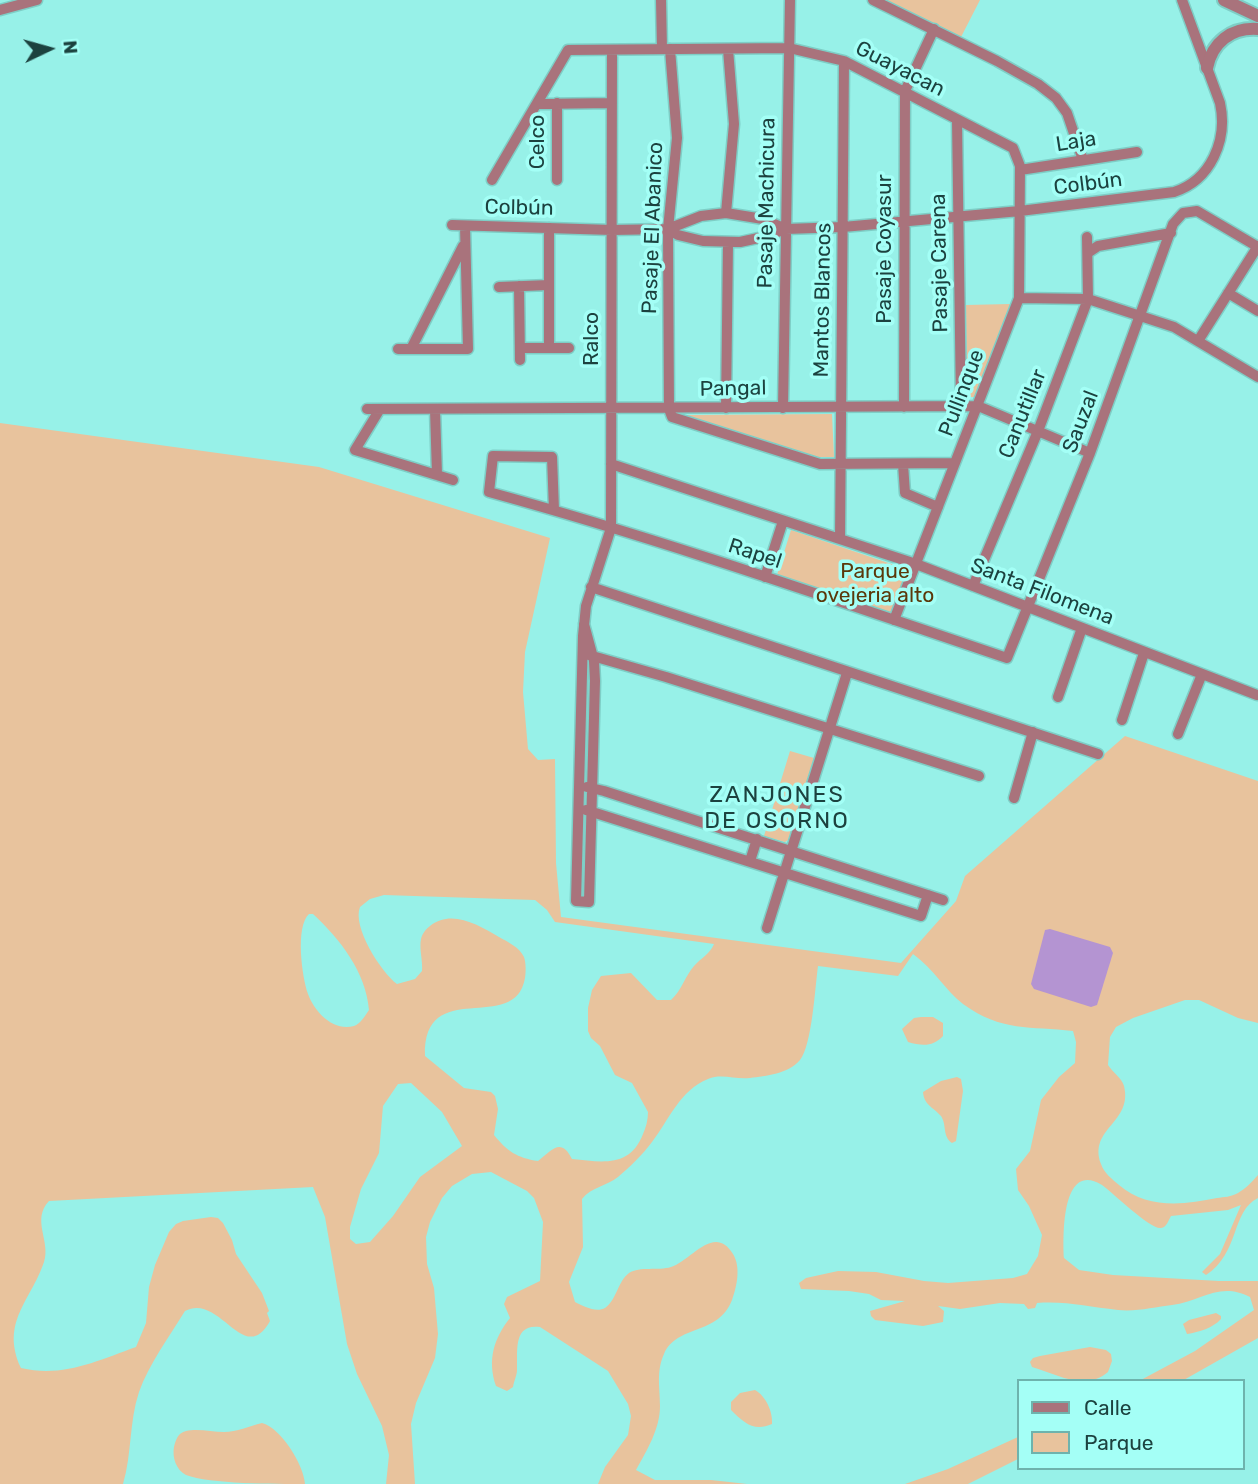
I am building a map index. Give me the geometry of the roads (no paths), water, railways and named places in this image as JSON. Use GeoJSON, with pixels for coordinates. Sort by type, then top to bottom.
{"type":"FeatureCollection","features":[{"type":"Feature","properties":{"kind":"street"},"geometry":{"type":"LineString","coordinates":[[0,10],[37,0]]}},
{"type":"Feature","properties":{"kind":"street","name":"Pasaje El Abanico"},"geometry":{"type":"LineString","coordinates":[[661,0],[677,138],[668,229],[669,409]]}},
{"type":"Feature","properties":{"kind":"street","name":"Pasaje Machicura"},"geometry":{"type":"LineString","coordinates":[[783,408],[790,0]]}},
{"type":"Feature","properties":{"kind":"street"},"geometry":{"type":"LineString","coordinates":[[873,0],[1038,84],[1056,98],[1067,113],[1083,160]]}},
{"type":"Feature","properties":{"kind":"street","name":"Colbún"},"geometry":{"type":"LineString","coordinates":[[668,229],[691,238],[728,243],[752,240],[786,229],[843,228],[1020,211],[1174,192],[1192,184],[1214,157],[1222,130],[1220,103],[1182,0]]}},
{"type":"Feature","properties":{"kind":"street"},"geometry":{"type":"LineString","coordinates":[[1224,0],[1258,16]]}},
{"type":"Feature","properties":{"kind":"street"},"geometry":{"type":"LineString","coordinates":[[905,91],[934,29]]}},
{"type":"Feature","properties":{"kind":"street"},"geometry":{"type":"LineString","coordinates":[[1207,68],[1213,51],[1222,39],[1240,30],[1258,29]]}},
{"type":"Feature","properties":{"kind":"street","name":"Guayacan"},"geometry":{"type":"LineString","coordinates":[[537,103],[569,50],[789,48],[844,61],[1009,144],[1019,157],[1020,170]]}},
{"type":"Feature","properties":{"kind":"street"},"geometry":{"type":"LineString","coordinates":[[726,214],[734,124],[728,49]]}},
{"type":"Feature","properties":{"kind":"street","name":"Ralco"},"geometry":{"type":"LineString","coordinates":[[588,655],[579,787],[576,901],[589,902],[596,681],[588,655],[584,624],[591,587],[611,528],[612,50]]}},
{"type":"Feature","properties":{"kind":"street","name":"Mantos Blancos"},"geometry":{"type":"LineString","coordinates":[[840,539],[844,61]]}},
{"type":"Feature","properties":{"kind":"street","name":"Pasaje Coyasur"},"geometry":{"type":"LineString","coordinates":[[904,407],[905,91]]}},
{"type":"Feature","properties":{"kind":"street"},"geometry":{"type":"LineString","coordinates":[[492,180],[537,103],[612,103]]}},
{"type":"Feature","properties":{"kind":"street","name":"Celco"},"geometry":{"type":"LineString","coordinates":[[557,103],[557,180]]}},
{"type":"Feature","properties":{"kind":"street","name":"Pasaje Carena"},"geometry":{"type":"LineString","coordinates":[[957,120],[961,406]]}},
{"type":"Feature","properties":{"kind":"street","name":"Laja"},"geometry":{"type":"LineString","coordinates":[[1020,170],[1137,152]]}},
{"type":"Feature","properties":{"kind":"street","name":"Pullinque"},"geometry":{"type":"LineString","coordinates":[[894,620],[1019,298],[1020,170]]}},
{"type":"Feature","properties":{"kind":"street","name":"Sauzal"},"geometry":{"type":"LineString","coordinates":[[1007,658],[1090,453],[1173,224],[1179,216],[1197,211],[1258,247]]}},
{"type":"Feature","properties":{"kind":"street","name":"Colbún"},"geometry":{"type":"LineString","coordinates":[[452,225],[668,229],[701,216],[726,214],[751,216],[786,229]]}},
{"type":"Feature","properties":{"kind":"street"},"geometry":{"type":"LineString","coordinates":[[398,349],[468,349],[465,226]]}},
{"type":"Feature","properties":{"kind":"street"},"geometry":{"type":"LineString","coordinates":[[548,228],[549,348]]}},
{"type":"Feature","properties":{"kind":"street"},"geometry":{"type":"LineString","coordinates":[[1089,252],[1098,246],[1171,233]]}},
{"type":"Feature","properties":{"kind":"street","name":"Canutillar"},"geometry":{"type":"LineString","coordinates":[[974,586],[1038,431],[1088,299],[1087,237]]}},
{"type":"Feature","properties":{"kind":"street"},"geometry":{"type":"LineString","coordinates":[[411,349],[465,243]]}},
{"type":"Feature","properties":{"kind":"street"},"geometry":{"type":"LineString","coordinates":[[726,408],[728,243]]}},
{"type":"Feature","properties":{"kind":"street"},"geometry":{"type":"LineString","coordinates":[[1198,341],[1258,247]]}},
{"type":"Feature","properties":{"kind":"street"},"geometry":{"type":"LineString","coordinates":[[499,287],[549,285]]}},
{"type":"Feature","properties":{"kind":"street"},"geometry":{"type":"LineString","coordinates":[[519,286],[520,360]]}},
{"type":"Feature","properties":{"kind":"street"},"geometry":{"type":"LineString","coordinates":[[1228,293],[1258,311]]}},
{"type":"Feature","properties":{"kind":"street"},"geometry":{"type":"LineString","coordinates":[[1019,298],[1088,299],[1174,327],[1258,377]]}},
{"type":"Feature","properties":{"kind":"street"},"geometry":{"type":"LineString","coordinates":[[520,348],[569,348]]}},
{"type":"Feature","properties":{"kind":"street","name":"Pangal"},"geometry":{"type":"LineString","coordinates":[[367,409],[611,410],[978,406],[1090,453]]}},
{"type":"Feature","properties":{"kind":"street"},"geometry":{"type":"LineString","coordinates":[[380,409],[355,450],[453,480]]}},
{"type":"Feature","properties":{"kind":"street"},"geometry":{"type":"LineString","coordinates":[[435,409],[437,475]]}},
{"type":"Feature","properties":{"kind":"street"},"geometry":{"type":"LineString","coordinates":[[669,409],[672,417],[820,464],[955,463]]}},
{"type":"Feature","properties":{"kind":"street","name":"Rapel"},"geometry":{"type":"LineString","coordinates":[[554,510],[552,457],[493,456],[489,492],[765,577],[1007,658]]}},
{"type":"Feature","properties":{"kind":"street","name":"Santa Filomena"},"geometry":{"type":"LineString","coordinates":[[611,464],[916,564],[1256,695]]}},
{"type":"Feature","properties":{"kind":"street"},"geometry":{"type":"LineString","coordinates":[[903,464],[905,493],[938,507]]}},
{"type":"Feature","properties":{"kind":"street"},"geometry":{"type":"LineString","coordinates":[[765,577],[783,521]]}},
{"type":"Feature","properties":{"kind":"street"},"geometry":{"type":"LineString","coordinates":[[591,587],[1098,754]]}},
{"type":"Feature","properties":{"kind":"street"},"geometry":{"type":"LineString","coordinates":[[1058,697],[1082,628]]}},
{"type":"Feature","properties":{"kind":"street"},"geometry":{"type":"LineString","coordinates":[[1122,720],[1144,653]]}},
{"type":"Feature","properties":{"kind":"street"},"geometry":{"type":"LineString","coordinates":[[588,655],[979,776]]}},
{"type":"Feature","properties":{"kind":"street"},"geometry":{"type":"LineString","coordinates":[[767,928],[847,673]]}},
{"type":"Feature","properties":{"kind":"street"},"geometry":{"type":"LineString","coordinates":[[1178,734],[1202,674]]}},
{"type":"Feature","properties":{"kind":"street"},"geometry":{"type":"LineString","coordinates":[[1014,798],[1033,732]]}},
{"type":"Feature","properties":{"kind":"street"},"geometry":{"type":"LineString","coordinates":[[579,787],[592,788],[757,839],[943,900]]}},
{"type":"Feature","properties":{"kind":"street"},"geometry":{"type":"LineString","coordinates":[[579,809],[592,810],[921,916],[928,895]]}},
{"type":"Feature","properties":{"kind":"street"},"geometry":{"type":"LineString","coordinates":[[750,861],[757,839]]}},
{"type":"Feature","properties":{"kind":"district","name":"ZANJONES DE OSORNO"},"geometry":{"type":"Point","coordinates":[777,808]}},
{"type":"Feature","properties":{"kind":"park label","name":"Parque ovejeria alto"},"geometry":{"type":"Point","coordinates":[875,584]}}]}
